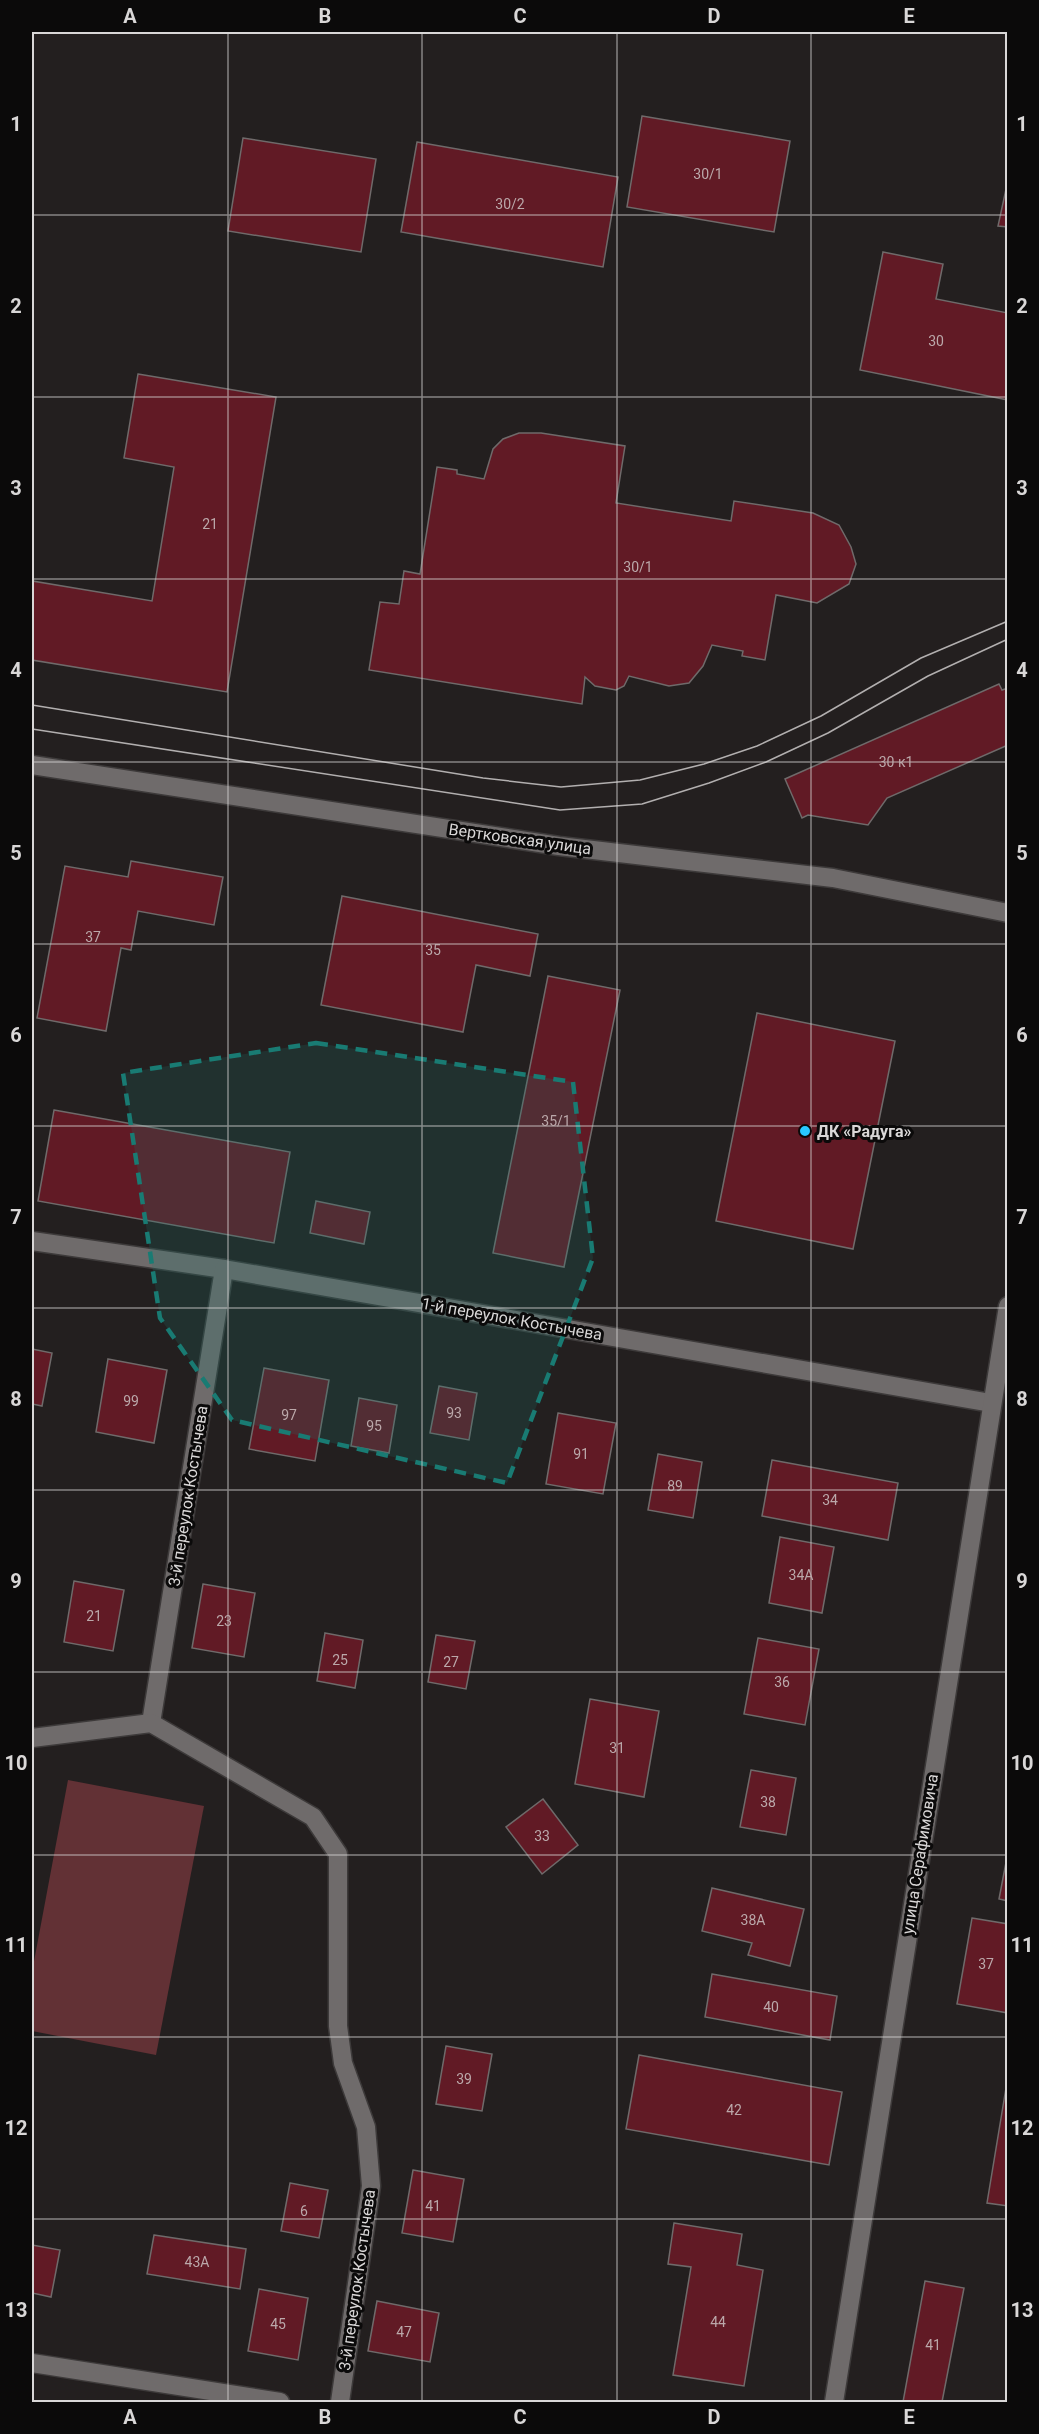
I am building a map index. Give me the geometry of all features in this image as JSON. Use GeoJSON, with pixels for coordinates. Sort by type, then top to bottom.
{"type":"FeatureCollection","features":[{"type":"Feature","properties":{"kind":"street","name":"Вертковская улица"},"geometry":{"type":"LineString","coordinates":[[32,765],[559,846],[833,878],[1008,913]]}},
{"type":"Feature","properties":{"kind":"street","name":"1-й переулок Костычева"},"geometry":{"type":"LineString","coordinates":[[32,1241],[224,1269],[991,1403]]}},
{"type":"Feature","properties":{"kind":"street","name":"3-й переулок Костычева"},"geometry":{"type":"LineString","coordinates":[[224,1269],[151,1723],[313,1817],[338,1854],[338,2026],[343,2063],[366,2127],[371,2186],[340,2403]]}},
{"type":"Feature","properties":{"kind":"street","name":"улица Серафимовича"},"geometry":{"type":"LineString","coordinates":[[834,2403],[991,1403],[1003,1362],[1008,1306]]}},
{"type":"Feature","properties":{"kind":"street"},"geometry":{"type":"LineString","coordinates":[[32,1738],[151,1723]]}},
{"type":"Feature","properties":{"kind":"street"},"geometry":{"type":"LineString","coordinates":[[32,2363],[280,2403]]}},
{"type":"Feature","properties":{"kind":"highlighted area"},"geometry":{"type":"Polygon","coordinates":[[[316,1043],[573,1082],[593,1258],[507,1483],[232,1420],[160,1318],[123,1073],[316,1043]]]}},
{"type":"Feature","properties":{"kind":"shaded area"},"geometry":{"type":"Polygon","coordinates":[[[68,1780],[204,1806],[156,2055],[32,2031],[32,1972],[68,1780]]]}},
{"type":"Feature","properties":{"kind":"building"},"geometry":{"type":"Polygon","coordinates":[[[642,116],[790,141],[774,232],[627,207],[642,116]]]}},
{"type":"Feature","properties":{"kind":"building"},"geometry":{"type":"Polygon","coordinates":[[[243,138],[376,159],[361,252],[228,231],[243,138]]]}},
{"type":"Feature","properties":{"kind":"building"},"geometry":{"type":"Polygon","coordinates":[[[417,142],[618,177],[603,267],[401,232],[417,142]]]}},
{"type":"Feature","properties":{"kind":"building"},"geometry":{"type":"Polygon","coordinates":[[[1008,180],[1008,227],[998,226],[1008,180]]]}},
{"type":"Feature","properties":{"kind":"building"},"geometry":{"type":"Polygon","coordinates":[[[883,252],[943,264],[936,299],[1008,313],[1008,400],[860,370],[883,252]]]}},
{"type":"Feature","properties":{"kind":"building"},"geometry":{"type":"Polygon","coordinates":[[[138,374],[276,397],[227,692],[32,660],[32,581],[152,601],[174,467],[124,458],[138,374]]]}},
{"type":"Feature","properties":{"kind":"building"},"geometry":{"type":"Polygon","coordinates":[[[519,433],[541,433],[625,446],[616,503],[731,521],[734,501],[813,513],[839,525],[851,547],[856,564],[849,584],[817,603],[776,595],[765,660],[742,656],[743,651],[712,645],[703,666],[689,683],[669,686],[629,676],[624,686],[616,690],[595,686],[585,677],[582,704],[369,670],[380,602],[399,604],[404,571],[420,574],[437,467],[457,470],[457,474],[484,479],[493,449],[503,439],[519,433]]]}},
{"type":"Feature","properties":{"kind":"building"},"geometry":{"type":"Polygon","coordinates":[[[999,684],[1002,690],[1008,688],[1008,745],[887,798],[868,825],[808,815],[802,818],[785,779],[999,684]]]}},
{"type":"Feature","properties":{"kind":"building"},"geometry":{"type":"Polygon","coordinates":[[[131,861],[223,877],[214,925],[138,911],[131,950],[121,948],[106,1031],[37,1018],[65,866],[128,877],[131,861]]]}},
{"type":"Feature","properties":{"kind":"building"},"geometry":{"type":"Polygon","coordinates":[[[342,896],[538,934],[530,976],[476,965],[463,1032],[321,1005],[342,896]]]}},
{"type":"Feature","properties":{"kind":"building"},"geometry":{"type":"Polygon","coordinates":[[[548,976],[620,990],[564,1267],[493,1253],[548,976]]]}},
{"type":"Feature","properties":{"kind":"building","name":"ДК «Радуга»"},"geometry":{"type":"Polygon","coordinates":[[[757,1013],[895,1041],[853,1249],[716,1221],[757,1013]]]}},
{"type":"Feature","properties":{"kind":"building"},"geometry":{"type":"Polygon","coordinates":[[[54,1110],[290,1152],[274,1243],[38,1201],[54,1110]]]}},
{"type":"Feature","properties":{"kind":"building"},"geometry":{"type":"Polygon","coordinates":[[[316,1201],[370,1212],[364,1244],[310,1233],[316,1201]]]}},
{"type":"Feature","properties":{"kind":"building"},"geometry":{"type":"Polygon","coordinates":[[[32,1349],[52,1353],[42,1406],[32,1404],[32,1349]]]}},
{"type":"Feature","properties":{"kind":"building"},"geometry":{"type":"Polygon","coordinates":[[[108,1359],[167,1370],[154,1443],[96,1432],[108,1359]]]}},
{"type":"Feature","properties":{"kind":"building"},"geometry":{"type":"Polygon","coordinates":[[[264,1368],[329,1380],[315,1461],[249,1449],[264,1368]]]}},
{"type":"Feature","properties":{"kind":"building"},"geometry":{"type":"Polygon","coordinates":[[[439,1386],[477,1393],[469,1440],[430,1433],[439,1386]]]}},
{"type":"Feature","properties":{"kind":"building"},"geometry":{"type":"Polygon","coordinates":[[[359,1398],[397,1405],[389,1453],[351,1446],[359,1398]]]}},
{"type":"Feature","properties":{"kind":"building"},"geometry":{"type":"Polygon","coordinates":[[[558,1413],[616,1423],[603,1494],[546,1484],[558,1413]]]}},
{"type":"Feature","properties":{"kind":"building"},"geometry":{"type":"Polygon","coordinates":[[[658,1454],[702,1462],[693,1518],[648,1510],[658,1454]]]}},
{"type":"Feature","properties":{"kind":"building"},"geometry":{"type":"Polygon","coordinates":[[[772,1460],[898,1483],[888,1540],[762,1516],[772,1460]]]}},
{"type":"Feature","properties":{"kind":"building"},"geometry":{"type":"Polygon","coordinates":[[[780,1537],[834,1547],[822,1613],[769,1603],[780,1537]]]}},
{"type":"Feature","properties":{"kind":"building"},"geometry":{"type":"Polygon","coordinates":[[[74,1581],[124,1590],[113,1651],[64,1642],[74,1581]]]}},
{"type":"Feature","properties":{"kind":"building"},"geometry":{"type":"Polygon","coordinates":[[[203,1584],[255,1593],[244,1657],[192,1648],[203,1584]]]}},
{"type":"Feature","properties":{"kind":"building"},"geometry":{"type":"Polygon","coordinates":[[[325,1633],[363,1640],[355,1688],[317,1681],[325,1633]]]}},
{"type":"Feature","properties":{"kind":"building"},"geometry":{"type":"Polygon","coordinates":[[[436,1635],[475,1641],[466,1689],[428,1682],[436,1635]]]}},
{"type":"Feature","properties":{"kind":"building"},"geometry":{"type":"Polygon","coordinates":[[[758,1638],[819,1649],[805,1725],[744,1714],[758,1638]]]}},
{"type":"Feature","properties":{"kind":"building"},"geometry":{"type":"Polygon","coordinates":[[[590,1699],[659,1711],[644,1797],[575,1784],[590,1699]]]}},
{"type":"Feature","properties":{"kind":"building"},"geometry":{"type":"Polygon","coordinates":[[[751,1770],[796,1778],[786,1835],[740,1827],[751,1770]]]}},
{"type":"Feature","properties":{"kind":"building"},"geometry":{"type":"Polygon","coordinates":[[[543,1799],[578,1845],[542,1874],[506,1827],[543,1799]]]}},
{"type":"Feature","properties":{"kind":"building"},"geometry":{"type":"Polygon","coordinates":[[[1008,1852],[1008,1901],[999,1899],[1008,1852]]]}},
{"type":"Feature","properties":{"kind":"building"},"geometry":{"type":"Polygon","coordinates":[[[712,1888],[804,1909],[790,1966],[748,1955],[752,1943],[702,1931],[712,1888]]]}},
{"type":"Feature","properties":{"kind":"building"},"geometry":{"type":"Polygon","coordinates":[[[972,1918],[1008,1924],[1008,2013],[957,2004],[972,1918]]]}},
{"type":"Feature","properties":{"kind":"building"},"geometry":{"type":"Polygon","coordinates":[[[712,1974],[837,1996],[830,2040],[705,2017],[712,1974]]]}},
{"type":"Feature","properties":{"kind":"building"},"geometry":{"type":"Polygon","coordinates":[[[446,2046],[492,2054],[482,2111],[436,2104],[446,2046]]]}},
{"type":"Feature","properties":{"kind":"building"},"geometry":{"type":"Polygon","coordinates":[[[639,2055],[842,2092],[829,2165],[626,2129],[639,2055]]]}},
{"type":"Feature","properties":{"kind":"building"},"geometry":{"type":"Polygon","coordinates":[[[1006,2088],[1008,2088],[1008,2206],[987,2203],[1006,2088]]]}},
{"type":"Feature","properties":{"kind":"building"},"geometry":{"type":"Polygon","coordinates":[[[413,2170],[464,2179],[453,2242],[402,2233],[413,2170]]]}},
{"type":"Feature","properties":{"kind":"building"},"geometry":{"type":"Polygon","coordinates":[[[290,2183],[328,2190],[319,2238],[281,2231],[290,2183]]]}},
{"type":"Feature","properties":{"kind":"building"},"geometry":{"type":"Polygon","coordinates":[[[674,2223],[742,2234],[737,2265],[763,2270],[744,2386],[673,2375],[691,2267],[668,2264],[674,2223]]]}},
{"type":"Feature","properties":{"kind":"building"},"geometry":{"type":"Polygon","coordinates":[[[154,2235],[246,2249],[240,2289],[147,2274],[154,2235]]]}},
{"type":"Feature","properties":{"kind":"building"},"geometry":{"type":"Polygon","coordinates":[[[32,2245],[60,2250],[51,2297],[32,2293],[32,2245]]]}},
{"type":"Feature","properties":{"kind":"building"},"geometry":{"type":"Polygon","coordinates":[[[925,2281],[964,2288],[942,2402],[903,2402],[925,2281]]]}},
{"type":"Feature","properties":{"kind":"building"},"geometry":{"type":"Polygon","coordinates":[[[259,2289],[308,2298],[298,2360],[248,2351],[259,2289]]]}},
{"type":"Feature","properties":{"kind":"building"},"geometry":{"type":"Polygon","coordinates":[[[377,2301],[439,2313],[430,2362],[368,2351],[377,2301]]]}},
{"type":"Feature","properties":{"kind":"tram line"},"geometry":{"type":"LineString","coordinates":[[32,705],[483,778],[561,787],[640,780],[704,764],[757,746],[821,716],[921,658],[1008,621]]}},
{"type":"Feature","properties":{"kind":"tram line"},"geometry":{"type":"LineString","coordinates":[[32,729],[560,810],[642,804],[766,762],[828,733],[928,676],[1008,639]]}},
{"type":"Feature","properties":{"kind":"place","name":"ДК «Радуга»"},"geometry":{"type":"Point","coordinates":[805,1131]}}]}
